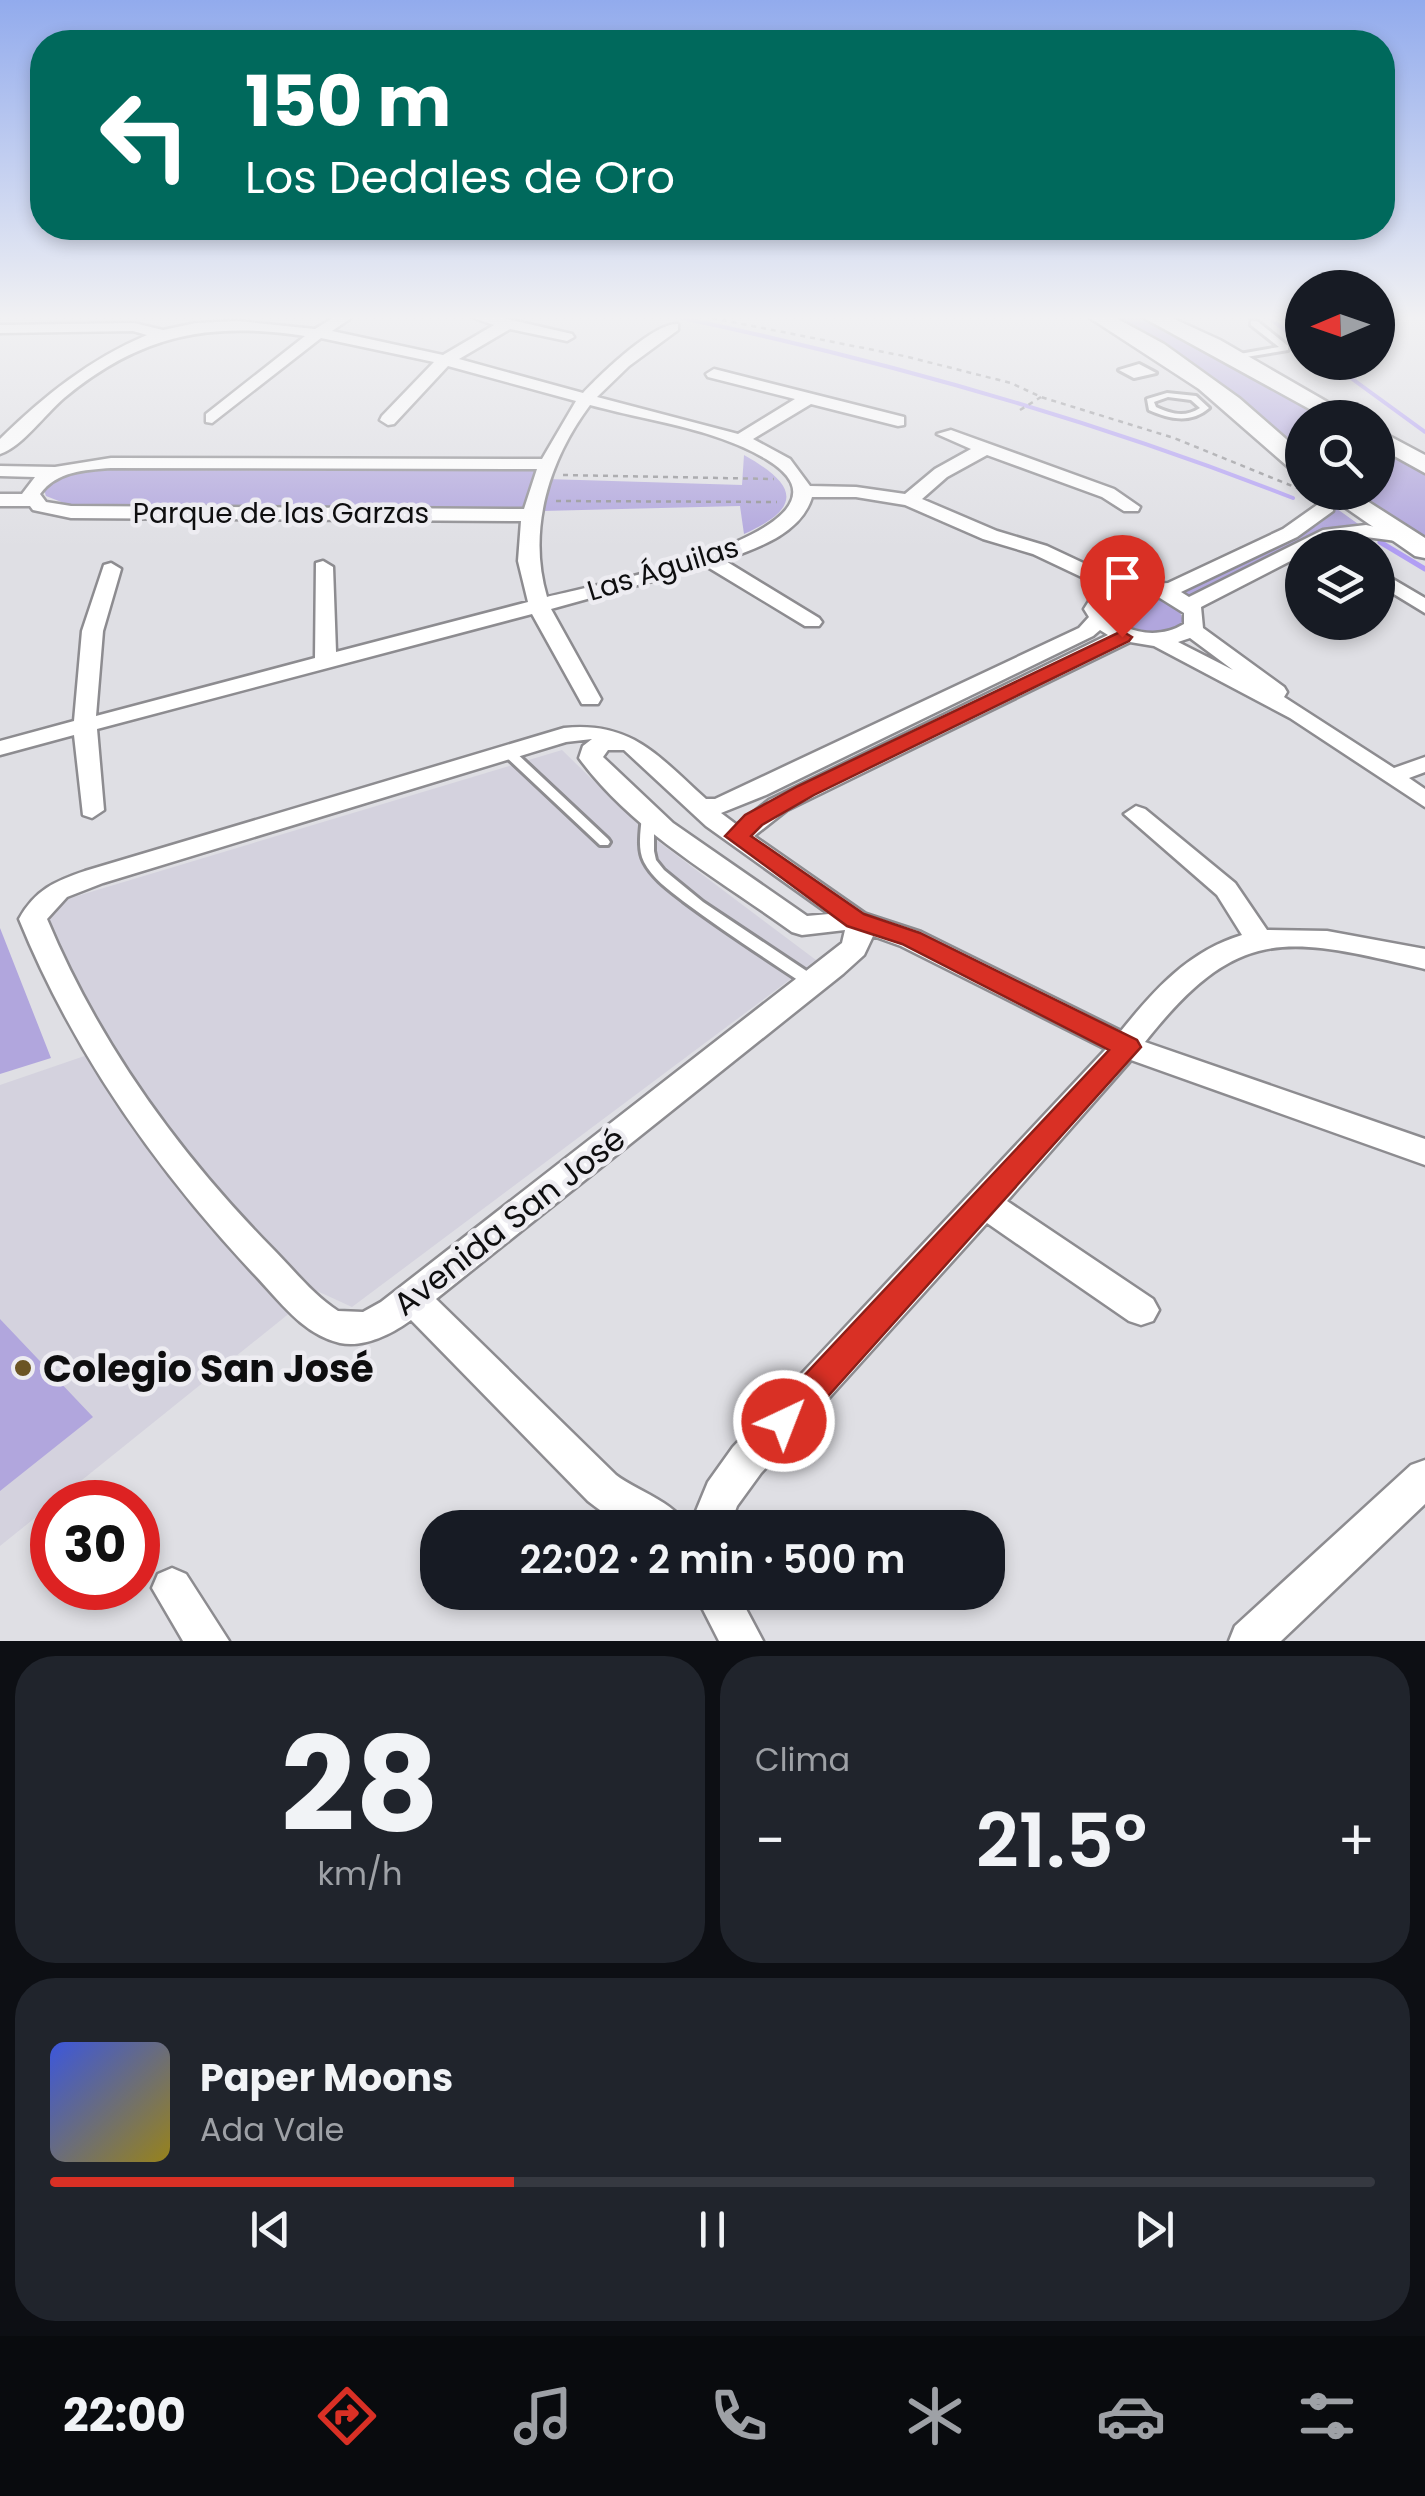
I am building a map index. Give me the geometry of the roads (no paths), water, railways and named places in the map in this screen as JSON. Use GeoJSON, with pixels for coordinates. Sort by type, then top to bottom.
{"type":"FeatureCollection","features":[{"type":"Feature","properties":{"kind":"main road"},"geometry":{"type":"LineString","coordinates":[[1210,395],[1227,412],[1285,454]]}},
{"type":"Feature","properties":{"kind":"main road"},"geometry":{"type":"LineString","coordinates":[[1227,412],[1285,404]]}},
{"type":"Feature","properties":{"kind":"main road"},"geometry":{"type":"LineString","coordinates":[[1395,447],[1425,466]]}},
{"type":"Feature","properties":{"kind":"main road"},"geometry":{"type":"LineString","coordinates":[[1363,510],[1415,544]]}},
{"type":"Feature","properties":{"kind":"street"},"geometry":{"type":"LineString","coordinates":[[0,449],[9,431],[60,395]]}},
{"type":"Feature","properties":{"kind":"street"},"geometry":{"type":"LineString","coordinates":[[212,418],[241,395]]}},
{"type":"Feature","properties":{"kind":"street"},"geometry":{"type":"LineString","coordinates":[[388,420],[412,395]]}},
{"type":"Feature","properties":{"kind":"street"},"geometry":{"type":"LineString","coordinates":[[569,395],[740,440],[779,459],[801,491],[856,492],[909,500],[990,535],[1040,550],[1123,589],[1172,588],[1301,528],[1321,510]]}},
{"type":"Feature","properties":{"kind":"street"},"geometry":{"type":"LineString","coordinates":[[590,699],[570,668],[541,604],[528,564],[526,539],[544,469],[565,422],[591,395]]}},
{"type":"Feature","properties":{"kind":"street"},"geometry":{"type":"LineString","coordinates":[[800,395],[898,421]]}},
{"type":"Feature","properties":{"kind":"street"},"geometry":{"type":"LineString","coordinates":[[740,440],[810,397]]}},
{"type":"Feature","properties":{"kind":"street"},"geometry":{"type":"LineString","coordinates":[[945,434],[1108,493],[1131,508]]}},
{"type":"Feature","properties":{"kind":"street"},"geometry":{"type":"LineString","coordinates":[[909,500],[941,474],[984,449]]}},
{"type":"Feature","properties":{"kind":"street","name":"Parque de las Garzas"},"geometry":{"type":"LineString","coordinates":[[0,472],[59,472],[120,462],[544,469]]}},
{"type":"Feature","properties":{"kind":"street"},"geometry":{"type":"LineString","coordinates":[[34,500],[31,494],[37,483],[59,472]]}},
{"type":"Feature","properties":{"kind":"street","name":"Las Águilas"},"geometry":{"type":"LineString","coordinates":[[0,748],[708,559],[774,530],[801,491]]}},
{"type":"Feature","properties":{"kind":"street","name":"Parque de las Garzas"},"geometry":{"type":"LineString","coordinates":[[0,500],[34,500],[52,510],[84,512],[534,508]]}},
{"type":"Feature","properties":{"kind":"street"},"geometry":{"type":"LineString","coordinates":[[1189,605],[1330,534],[1366,531],[1415,544]]}},
{"type":"Feature","properties":{"kind":"street"},"geometry":{"type":"LineString","coordinates":[[990,535],[1098,609],[1130,636]]}},
{"type":"Feature","properties":{"kind":"street"},"geometry":{"type":"LineString","coordinates":[[708,559],[812,622]]}},
{"type":"Feature","properties":{"kind":"street"},"geometry":{"type":"LineString","coordinates":[[324,568],[326,662]]}},
{"type":"Feature","properties":{"kind":"street"},"geometry":{"type":"LineString","coordinates":[[92,810],[82,727],[86,666],[110,569]]}},
{"type":"Feature","properties":{"kind":"street"},"geometry":{"type":"LineString","coordinates":[[1395,587],[1425,607]]}},
{"type":"Feature","properties":{"kind":"street"},"geometry":{"type":"LineString","coordinates":[[698,807],[718,806],[757,790],[1086,632],[1098,609],[1123,589]]}},
{"type":"Feature","properties":{"kind":"street"},"geometry":{"type":"LineString","coordinates":[[737,836],[754,820],[792,798],[1108,642],[1130,636],[1178,636],[1192,629],[1196,619],[1189,605],[1156,590]]}},
{"type":"Feature","properties":{"kind":"street"},"geometry":{"type":"LineString","coordinates":[[1192,629],[1263,680],[1298,713]]}},
{"type":"Feature","properties":{"kind":"street"},"geometry":{"type":"LineString","coordinates":[[1157,639],[1298,713],[1425,800]]}},
{"type":"Feature","properties":{"kind":"street","name":"Avenida San José"},"geometry":{"type":"LineString","coordinates":[[626,742],[598,732],[574,733],[508,752],[59,889],[45,898],[33,919],[61,987],[118,1084],[201,1196],[316,1315],[338,1329],[376,1325],[854,948],[860,934],[856,920]]}},
{"type":"Feature","properties":{"kind":"street"},"geometry":{"type":"LineString","coordinates":[[856,920],[802,926],[704,858],[648,812],[591,758],[597,745],[626,742],[698,807],[856,920],[911,938],[1127,1047],[1425,1152]]}},
{"type":"Feature","properties":{"kind":"street"},"geometry":{"type":"LineString","coordinates":[[1393,776],[1425,764]]}},
{"type":"Feature","properties":{"kind":"street"},"geometry":{"type":"LineString","coordinates":[[1136,814],[1226,888],[1260,941]]}},
{"type":"Feature","properties":{"kind":"street"},"geometry":{"type":"LineString","coordinates":[[716,1510],[739,1470],[1127,1047],[1191,970],[1220,952],[1260,941],[1312,941],[1425,958]]}},
{"type":"Feature","properties":{"kind":"street"},"geometry":{"type":"LineString","coordinates":[[984,1203],[1141,1310]]}},
{"type":"Feature","properties":{"kind":"street"},"geometry":{"type":"LineString","coordinates":[[412,1298],[602,1488],[634,1510]]}},
{"type":"Feature","properties":{"kind":"street"},"geometry":{"type":"LineString","coordinates":[[1250,1641],[1425,1478]]}},
{"type":"Feature","properties":{"kind":"street"},"geometry":{"type":"LineString","coordinates":[[172,1588],[208,1641]]}},
{"type":"Feature","properties":{"kind":"street"},"geometry":{"type":"LineString","coordinates":[[724,1610],[742,1641]]}},
{"type":"Feature","properties":{"kind":"lane"},"geometry":{"type":"LineString","coordinates":[[1167,395],[1192,398],[1227,412],[1174,416],[1150,404],[1154,398],[1167,395]]}},
{"type":"Feature","properties":{"kind":"lane"},"geometry":{"type":"LineString","coordinates":[[508,752],[604,842]]}},
{"type":"Feature","properties":{"kind":"lane"},"geometry":{"type":"LineString","coordinates":[[648,812],[648,858],[657,872],[812,983]]}},
{"type":"Feature","properties":{"kind":"waterway"},"geometry":{"type":"LineString","coordinates":[[989,395],[1143,443],[1285,495]]}},
{"type":"Feature","properties":{"kind":"waterway"},"geometry":{"type":"LineString","coordinates":[[1374,395],[1425,432]]}},
{"type":"Feature","properties":{"kind":"waterway"},"geometry":{"type":"LineString","coordinates":[[1395,551],[1425,569]]}},
{"type":"Feature","properties":{"kind":"place","name":"Colegio San José"},"geometry":{"type":"Point","coordinates":[23,1368]}}]}
